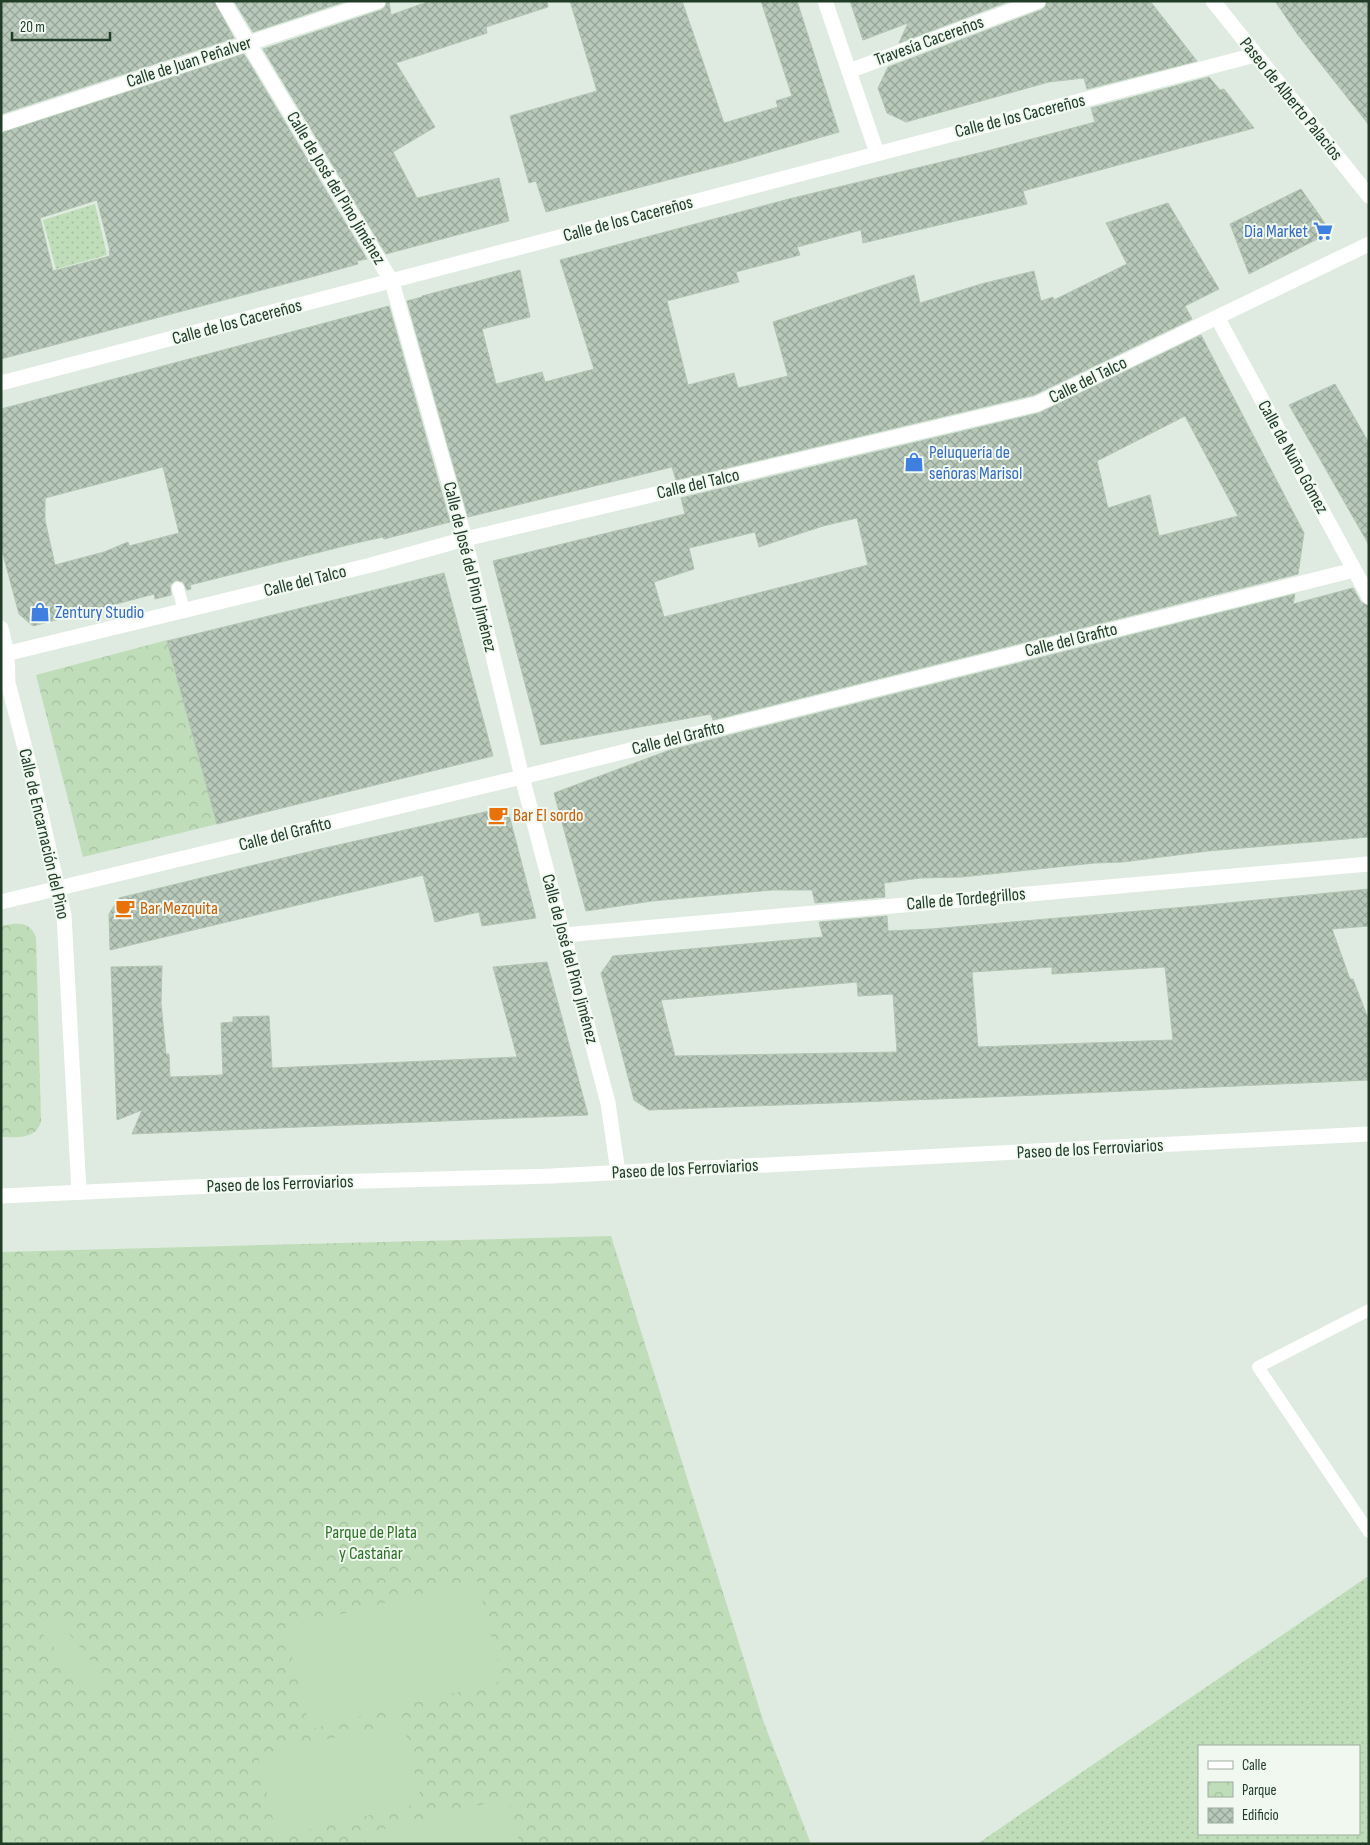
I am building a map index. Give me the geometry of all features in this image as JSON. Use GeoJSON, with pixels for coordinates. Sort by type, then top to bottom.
{"type":"FeatureCollection","features":[{"type":"Feature","properties":{"kind":"street","name":"Calle de José del Pino Jiménez"},"geometry":{"type":"LineString","coordinates":[[223,1],[392,282],[465,539],[522,776],[608,1103],[618,1172]]}},
{"type":"Feature","properties":{"kind":"street","name":"Calle de Juan Peñalver"},"geometry":{"type":"LineString","coordinates":[[1,124],[378,1]]}},
{"type":"Feature","properties":{"kind":"street"},"geometry":{"type":"LineString","coordinates":[[825,1],[877,153]]}},
{"type":"Feature","properties":{"kind":"street","name":"Travesía Cacereños"},"geometry":{"type":"LineString","coordinates":[[849,71],[1038,1]]}},
{"type":"Feature","properties":{"kind":"street","name":"Paseo de Alberto Palacios"},"geometry":{"type":"LineString","coordinates":[[1213,1],[1369,196]]}},
{"type":"Feature","properties":{"kind":"street","name":"Calle de los Cacereños"},"geometry":{"type":"LineString","coordinates":[[1,383],[1255,55]]}},
{"type":"Feature","properties":{"kind":"street","name":"Calle del Talco"},"geometry":{"type":"LineString","coordinates":[[4,654],[371,565],[465,539],[1037,404],[1369,244]]}},
{"type":"Feature","properties":{"kind":"street","name":"Calle de Nuño Gómez"},"geometry":{"type":"LineString","coordinates":[[1217,317],[1369,597]]}},
{"type":"Feature","properties":{"kind":"street","name":"Calle del Grafito"},"geometry":{"type":"LineString","coordinates":[[1,902],[522,776],[1354,570]]}},
{"type":"Feature","properties":{"kind":"street","name":"Calle de Encarnación del Pino"},"geometry":{"type":"LineString","coordinates":[[1,628],[8,683],[31,771],[64,915],[79,1192]]}},
{"type":"Feature","properties":{"kind":"street","name":"Calle de Tordegrillos"},"geometry":{"type":"LineString","coordinates":[[564,935],[1369,864]]}},
{"type":"Feature","properties":{"kind":"street","name":"Paseo de los Ferroviarios"},"geometry":{"type":"LineString","coordinates":[[1,1196],[257,1184],[386,1182],[618,1172],[1369,1134]]}},
{"type":"Feature","properties":{"kind":"lane"},"geometry":{"type":"LineString","coordinates":[[178,588],[184,611]]}},
{"type":"Feature","properties":{"kind":"lane"},"geometry":{"type":"LineString","coordinates":[[1369,1310],[1258,1367],[1369,1532]]}},
{"type":"Feature","properties":{"kind":"green space"},"geometry":{"type":"Polygon","coordinates":[[[95,204],[107,255],[56,269],[43,220],[95,204]]]}},
{"type":"Feature","properties":{"kind":"green space"},"geometry":{"type":"Polygon","coordinates":[[[167,640],[217,824],[83,857],[36,675],[167,640]]]}},
{"type":"Feature","properties":{"kind":"green space"},"geometry":{"type":"Polygon","coordinates":[[[12,924],[27,926],[36,937],[41,1121],[39,1127],[31,1134],[19,1137],[1,1137],[1,926],[12,924]]]}},
{"type":"Feature","properties":{"kind":"green space","name":"Parque de Plata y Castañar"},"geometry":{"type":"Polygon","coordinates":[[[611,1236],[764,1723],[811,1844],[1,1844],[1,1252],[611,1236]]]}},
{"type":"Feature","properties":{"kind":"green space"},"geometry":{"type":"Polygon","coordinates":[[[1367,1577],[1369,1581],[1369,1844],[977,1844],[1367,1577]]]}},
{"type":"Feature","properties":{"kind":"green space"},"geometry":{"type":"Polygon","coordinates":[[[477,1580],[503,1681],[310,1729],[285,1628],[477,1580]]]}},
{"type":"Feature","properties":{"kind":"green space"},"geometry":{"type":"Polygon","coordinates":[[[56,1618],[107,1680],[90,1693],[40,1630],[56,1618]]]}},
{"type":"Feature","properties":{"kind":"green space"},"geometry":{"type":"Polygon","coordinates":[[[1,1712],[18,1732],[4,1745],[1,1742],[1,1712]]]}},
{"type":"Feature","properties":{"kind":"green space"},"geometry":{"type":"Polygon","coordinates":[[[403,1722],[422,1803],[277,1837],[258,1755],[403,1722]]]}},
{"type":"Feature","properties":{"kind":"green space"},"geometry":{"type":"Polygon","coordinates":[[[508,1798],[520,1844],[366,1844],[364,1834],[508,1798]]]}},
{"type":"Feature","properties":{"kind":"building"},"geometry":{"type":"Polygon","coordinates":[[[1,1],[214,1],[234,38],[1,114],[1,1]]]}},
{"type":"Feature","properties":{"kind":"building"},"geometry":{"type":"Polygon","coordinates":[[[234,1],[347,1],[253,32],[234,1]]]}},
{"type":"Feature","properties":{"kind":"building"},"geometry":{"type":"Polygon","coordinates":[[[387,1],[389,1],[391,15],[430,1],[547,1],[548,7],[486,27],[487,33],[396,63],[435,127],[393,152],[417,198],[499,178],[509,221],[386,254],[263,49],[381,10],[385,7],[387,1]]]}},
{"type":"Feature","properties":{"kind":"building"},"geometry":{"type":"Polygon","coordinates":[[[570,1],[682,1],[724,123],[778,107],[776,101],[792,96],[761,1],[797,1],[839,132],[736,162],[546,212],[536,181],[529,183],[510,116],[597,91],[570,1]]]}},
{"type":"Feature","properties":{"kind":"building"},"geometry":{"type":"Polygon","coordinates":[[[850,1],[1010,1],[899,43],[908,23],[863,40],[850,1]]]}},
{"type":"Feature","properties":{"kind":"building"},"geometry":{"type":"Polygon","coordinates":[[[1047,1],[1150,1],[1197,61],[1087,89],[1084,78],[1049,82],[906,122],[887,113],[878,88],[888,67],[1041,10],[1045,7],[1047,1]]]}},
{"type":"Feature","properties":{"kind":"building"},"geometry":{"type":"Polygon","coordinates":[[[1275,1],[1369,1],[1369,125],[1298,35],[1275,1]]]}},
{"type":"Feature","properties":{"kind":"building"},"geometry":{"type":"Polygon","coordinates":[[[244,54],[367,259],[357,261],[358,264],[315,276],[1,359],[1,133],[244,54]],[[97,200],[40,218],[53,271],[110,256],[97,200]]]}},
{"type":"Feature","properties":{"kind":"building"},"geometry":{"type":"Polygon","coordinates":[[[1209,77],[1220,90],[1224,89],[1254,128],[1023,191],[1027,204],[863,243],[861,230],[797,247],[800,255],[736,272],[739,282],[667,301],[688,385],[734,373],[738,388],[788,376],[773,322],[914,275],[920,303],[981,284],[1034,271],[1041,301],[1053,297],[1054,300],[1127,264],[1106,223],[1168,203],[1219,289],[1185,306],[1192,319],[1034,395],[676,480],[672,467],[468,517],[407,301],[520,270],[530,317],[482,329],[496,384],[542,372],[545,382],[594,369],[560,260],[789,199],[987,151],[1095,122],[1091,108],[1209,77]]]}},
{"type":"Feature","properties":{"kind":"building"},"geometry":{"type":"Polygon","coordinates":[[[1301,189],[1331,232],[1249,274],[1230,224],[1301,189]]]}},
{"type":"Feature","properties":{"kind":"building"},"geometry":{"type":"Polygon","coordinates":[[[389,306],[450,522],[384,539],[383,537],[356,543],[190,585],[191,589],[187,590],[183,582],[176,580],[170,585],[171,595],[155,599],[154,594],[33,626],[19,614],[1,547],[1,409],[389,306]],[[163,467],[45,498],[45,520],[55,565],[104,552],[128,542],[129,546],[179,533],[163,467]]]}},
{"type":"Feature","properties":{"kind":"building"},"geometry":{"type":"Polygon","coordinates":[[[1201,335],[1304,533],[1298,574],[713,720],[711,714],[541,745],[493,561],[685,514],[681,498],[1039,413],[1201,335]],[[1185,416],[1097,461],[1108,508],[1150,495],[1159,536],[1238,516],[1185,416]],[[857,518],[823,526],[759,547],[755,532],[689,548],[694,569],[654,582],[664,617],[868,565],[857,518]]]}},
{"type":"Feature","properties":{"kind":"building"},"geometry":{"type":"Polygon","coordinates":[[[1335,384],[1369,443],[1369,545],[1289,405],[1335,384]]]}},
{"type":"Feature","properties":{"kind":"building"},"geometry":{"type":"Polygon","coordinates":[[[444,573],[493,756],[217,824],[167,641],[444,573]]]}},
{"type":"Feature","properties":{"kind":"building"},"geometry":{"type":"Polygon","coordinates":[[[1353,588],[1361,602],[1369,606],[1369,837],[1208,851],[1123,862],[1095,863],[962,877],[920,878],[884,883],[885,897],[815,903],[812,890],[772,890],[652,901],[586,911],[554,793],[670,750],[1295,594],[1293,604],[1353,588]]]}},
{"type":"Feature","properties":{"kind":"building"},"geometry":{"type":"Polygon","coordinates":[[[507,807],[536,918],[482,926],[479,912],[435,922],[423,875],[110,950],[109,914],[119,898],[316,850],[507,807]]]}},
{"type":"Feature","properties":{"kind":"building"},"geometry":{"type":"Polygon","coordinates":[[[1369,889],[1369,926],[1332,929],[1350,979],[1353,979],[1369,1021],[1369,1080],[649,1110],[634,1100],[601,973],[613,956],[823,937],[819,922],[887,916],[888,931],[1197,906],[1369,889]],[[1052,967],[972,972],[978,1047],[1173,1040],[1165,967],[1052,974],[1052,967]],[[857,982],[661,1000],[675,1056],[897,1052],[893,994],[858,996],[857,982]]]}},
{"type":"Feature","properties":{"kind":"building"},"geometry":{"type":"Polygon","coordinates":[[[547,962],[588,1115],[132,1134],[142,1110],[117,1120],[111,967],[162,966],[161,1003],[166,1054],[169,1054],[170,1077],[223,1075],[221,1023],[233,1022],[233,1017],[269,1016],[272,1068],[517,1057],[493,967],[547,962]]]}},
{"type":"Feature","properties":{"kind":"place","name":"Dia Market"},"geometry":{"type":"Point","coordinates":[1323,231]}},
{"type":"Feature","properties":{"kind":"place","name":"Peluquería de señoras Marisol"},"geometry":{"type":"Point","coordinates":[914,462]}},
{"type":"Feature","properties":{"kind":"place","name":"Zentury Studio"},"geometry":{"type":"Point","coordinates":[40,612]}},
{"type":"Feature","properties":{"kind":"place","name":"Bar El sordo"},"geometry":{"type":"Point","coordinates":[498,815]}},
{"type":"Feature","properties":{"kind":"place","name":"Bar Mezquita"},"geometry":{"type":"Point","coordinates":[125,908]}}]}
